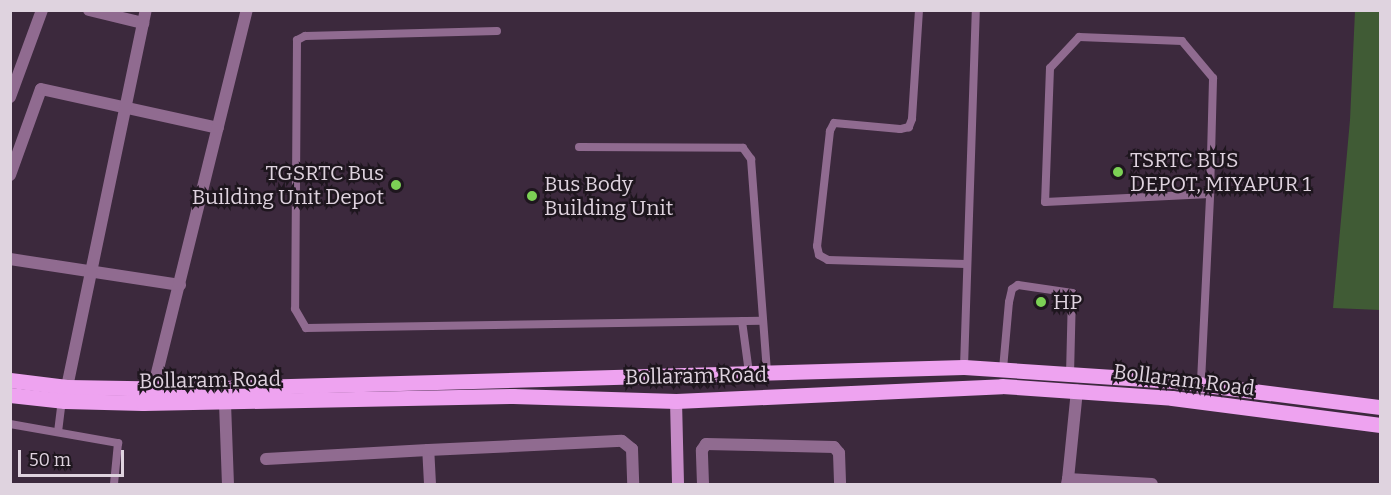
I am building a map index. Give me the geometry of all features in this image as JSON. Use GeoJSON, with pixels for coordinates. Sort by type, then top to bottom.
{"type":"FeatureCollection","features":[{"type":"Feature","properties":{"kind":"main road","name":"Bollaram Road"},"geometry":{"type":"LineString","coordinates":[[10,395],[153,389],[964,367],[1202,385],[1380,407]]}},
{"type":"Feature","properties":{"kind":"main road","name":"Bollaram Road"},"geometry":{"type":"LineString","coordinates":[[10,380],[64,394],[225,403],[513,396],[676,401],[945,386],[1077,390],[1200,402],[1380,425]]}},
{"type":"Feature","properties":{"kind":"street"},"geometry":{"type":"LineString","coordinates":[[10,97],[42,10]]}},
{"type":"Feature","properties":{"kind":"street"},"geometry":{"type":"LineString","coordinates":[[64,394],[145,17],[89,10]]}},
{"type":"Feature","properties":{"kind":"street"},"geometry":{"type":"LineString","coordinates":[[153,389],[247,10]]}},
{"type":"Feature","properties":{"kind":"street"},"geometry":{"type":"LineString","coordinates":[[10,175],[41,89],[219,128]]}},
{"type":"Feature","properties":{"kind":"street"},"geometry":{"type":"LineString","coordinates":[[10,259],[180,285]]}},
{"type":"Feature","properties":{"kind":"street"},"geometry":{"type":"LineString","coordinates":[[1077,390],[1067,482],[1152,484]]}},
{"type":"Feature","properties":{"kind":"street"},"geometry":{"type":"LineString","coordinates":[[676,401],[678,484]]}},
{"type":"Feature","properties":{"kind":"street"},"geometry":{"type":"LineString","coordinates":[[225,403],[228,484]]}},
{"type":"Feature","properties":{"kind":"street"},"geometry":{"type":"LineString","coordinates":[[266,459],[622,441],[632,449],[633,484]]}},
{"type":"Feature","properties":{"kind":"street"},"geometry":{"type":"LineString","coordinates":[[703,484],[702,450],[706,444],[834,447],[839,453],[840,484]]}},
{"type":"Feature","properties":{"kind":"street"},"geometry":{"type":"LineString","coordinates":[[428,450],[430,484]]}},
{"type":"Feature","properties":{"kind":"lane"},"geometry":{"type":"LineString","coordinates":[[919,10],[912,118],[909,127],[900,129],[834,123],[830,131],[817,246],[819,255],[828,260],[966,264]]}},
{"type":"Feature","properties":{"kind":"lane"},"geometry":{"type":"LineString","coordinates":[[964,367],[976,10]]}},
{"type":"Feature","properties":{"kind":"lane"},"geometry":{"type":"LineString","coordinates":[[497,31],[305,36],[297,40],[295,309],[306,328],[762,321]]}},
{"type":"Feature","properties":{"kind":"lane"},"geometry":{"type":"LineString","coordinates":[[1200,402],[1210,194],[1213,78],[1182,41],[1079,37],[1050,68],[1045,202],[1210,194]]}},
{"type":"Feature","properties":{"kind":"lane"},"geometry":{"type":"LineString","coordinates":[[579,147],[743,148],[751,159],[767,372]]}},
{"type":"Feature","properties":{"kind":"lane"},"geometry":{"type":"LineString","coordinates":[[1003,369],[1009,302],[1012,290],[1018,285],[1072,293],[1070,374]]}},
{"type":"Feature","properties":{"kind":"lane"},"geometry":{"type":"LineString","coordinates":[[742,321],[749,372]]}},
{"type":"Feature","properties":{"kind":"lane"},"geometry":{"type":"LineString","coordinates":[[58,432],[64,394]]}},
{"type":"Feature","properties":{"kind":"lane"},"geometry":{"type":"LineString","coordinates":[[10,424],[118,443],[114,484]]}},
{"type":"Feature","properties":{"kind":"green space"},"geometry":{"type":"Polygon","coordinates":[[[1355,11],[1380,11],[1380,310],[1333,308],[1350,120],[1355,11]]]}},
{"type":"Feature","properties":{"kind":"place","name":"TSRTC BUS DEPOT, MIYAPUR 1"},"geometry":{"type":"Point","coordinates":[1118,172]}},
{"type":"Feature","properties":{"kind":"place","name":"TGSRTC Bus Building Unit Depot"},"geometry":{"type":"Point","coordinates":[396,185]}},
{"type":"Feature","properties":{"kind":"place","name":"Bus Body Building Unit"},"geometry":{"type":"Point","coordinates":[532,196]}},
{"type":"Feature","properties":{"kind":"place","name":"HP"},"geometry":{"type":"Point","coordinates":[1041,302]}}]}
